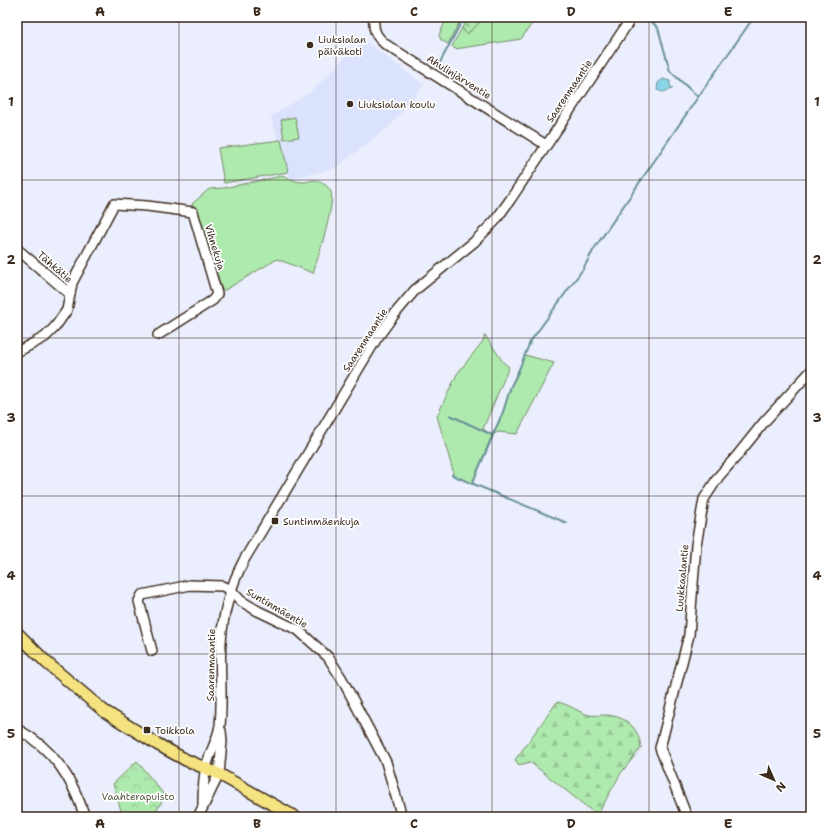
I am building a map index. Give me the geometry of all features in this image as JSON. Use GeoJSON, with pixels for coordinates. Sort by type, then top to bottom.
{"type":"FeatureCollection","features":[{"type":"Feature","properties":{"kind":"main road"},"geometry":{"type":"LineString","coordinates":[[17,633],[47,663],[104,711],[157,744],[219,774],[296,817]]}},
{"type":"Feature","properties":{"kind":"street","name":"Ahulinjärventie"},"geometry":{"type":"LineString","coordinates":[[374,17],[374,30],[385,44],[546,145]]}},
{"type":"Feature","properties":{"kind":"street","name":"Saarenmaantie"},"geometry":{"type":"LineString","coordinates":[[203,805],[205,768],[217,739],[220,726],[222,702],[221,642],[224,616],[237,573],[385,327],[415,290],[474,242],[491,225],[510,200],[632,17]]}},
{"type":"Feature","properties":{"kind":"street","name":"Vihnekuja"},"geometry":{"type":"LineString","coordinates":[[70,294],[72,283],[116,200],[193,212],[217,294],[213,300],[158,334]]}},
{"type":"Feature","properties":{"kind":"street","name":"Tähkätie"},"geometry":{"type":"LineString","coordinates":[[17,249],[70,294],[67,310],[55,327],[45,336],[17,352]]}},
{"type":"Feature","properties":{"kind":"street","name":"Luukkaalantie"},"geometry":{"type":"LineString","coordinates":[[687,817],[660,748],[689,635],[696,545],[704,499],[718,476],[736,457],[764,422],[811,371]]}},
{"type":"Feature","properties":{"kind":"street","name":"Suntinmäentie"},"geometry":{"type":"LineString","coordinates":[[152,651],[139,602],[142,595],[190,585],[222,586],[231,590],[241,601],[258,611],[298,630],[328,657],[342,679],[386,762],[402,817]]}},
{"type":"Feature","properties":{"kind":"street","name":"Saarenmaantie"},"geometry":{"type":"LineString","coordinates":[[203,805],[219,774],[222,741],[220,726]]}},
{"type":"Feature","properties":{"kind":"street"},"geometry":{"type":"LineString","coordinates":[[17,729],[39,743],[50,753],[75,790],[85,817]]}},
{"type":"Feature","properties":{"kind":"street"},"geometry":{"type":"LineString","coordinates":[[198,817],[203,805]]}},
{"type":"Feature","properties":{"kind":"shaded area","name":"Liuksialan koulu"},"geometry":{"type":"Polygon","coordinates":[[[368,43],[424,85],[391,125],[335,168],[290,179],[271,117],[313,90],[354,48],[368,43]]]}},
{"type":"Feature","properties":{"kind":"green space"},"geometry":{"type":"Polygon","coordinates":[[[443,17],[462,17],[448,44],[441,40],[439,35],[445,22],[443,17]]]}},
{"type":"Feature","properties":{"kind":"green space"},"geometry":{"type":"Polygon","coordinates":[[[468,17],[483,17],[467,34],[462,28],[468,17]]]}},
{"type":"Feature","properties":{"kind":"green space"},"geometry":{"type":"Polygon","coordinates":[[[483,17],[520,17],[524,22],[534,21],[521,39],[455,49],[452,46],[462,28],[467,34],[483,17]]]}},
{"type":"Feature","properties":{"kind":"green space"},"geometry":{"type":"Polygon","coordinates":[[[295,117],[299,137],[284,139],[281,120],[295,117]]]}},
{"type":"Feature","properties":{"kind":"green space"},"geometry":{"type":"Polygon","coordinates":[[[281,140],[288,172],[224,183],[218,148],[281,140]]]}},
{"type":"Feature","properties":{"kind":"green space"},"geometry":{"type":"Polygon","coordinates":[[[282,176],[300,182],[313,180],[318,181],[327,186],[331,192],[331,208],[313,273],[277,259],[225,290],[222,290],[200,219],[192,204],[209,189],[223,188],[282,176]]]}},
{"type":"Feature","properties":{"kind":"green space"},"geometry":{"type":"Polygon","coordinates":[[[485,335],[503,362],[509,367],[483,429],[492,435],[472,484],[452,475],[453,471],[437,416],[457,374],[483,341],[485,335]]]}},
{"type":"Feature","properties":{"kind":"green space"},"geometry":{"type":"Polygon","coordinates":[[[525,355],[554,363],[517,434],[498,432],[492,435],[503,412],[511,386],[525,355]]]}},
{"type":"Feature","properties":{"kind":"green space"},"geometry":{"type":"Polygon","coordinates":[[[557,702],[566,704],[589,715],[607,715],[620,718],[631,725],[638,735],[641,748],[621,773],[599,812],[593,812],[530,762],[519,765],[515,760],[557,702]]]}},
{"type":"Feature","properties":{"kind":"green space","name":"Vaahterapuisto"},"geometry":{"type":"Polygon","coordinates":[[[137,761],[165,796],[153,817],[123,817],[113,784],[137,761]]]}},
{"type":"Feature","properties":{"kind":"water"},"geometry":{"type":"Polygon","coordinates":[[[663,79],[670,81],[670,86],[673,88],[672,89],[663,92],[657,90],[658,83],[663,79]]]}},
{"type":"Feature","properties":{"kind":"waterway"},"geometry":{"type":"LineString","coordinates":[[437,68],[464,17]]}},
{"type":"Feature","properties":{"kind":"waterway"},"geometry":{"type":"LineString","coordinates":[[472,484],[503,412],[511,386],[530,342],[583,269],[594,249],[698,97],[670,71],[658,28],[647,17]]}},
{"type":"Feature","properties":{"kind":"waterway"},"geometry":{"type":"LineString","coordinates":[[698,97],[754,17]]}},
{"type":"Feature","properties":{"kind":"waterway"},"geometry":{"type":"LineString","coordinates":[[450,415],[492,435]]}},
{"type":"Feature","properties":{"kind":"waterway"},"geometry":{"type":"LineString","coordinates":[[452,475],[567,523]]}},
{"type":"Feature","properties":{"kind":"place","name":"Liuksialan päiväkoti"},"geometry":{"type":"Point","coordinates":[310,45]}},
{"type":"Feature","properties":{"kind":"place","name":"Liuksialan koulu"},"geometry":{"type":"Point","coordinates":[350,104]}},
{"type":"Feature","properties":{"kind":"place","name":"Suntinmäenkuja"},"geometry":{"type":"Point","coordinates":[275,521]}},
{"type":"Feature","properties":{"kind":"place","name":"Toikkola"},"geometry":{"type":"Point","coordinates":[147,730]}}]}
